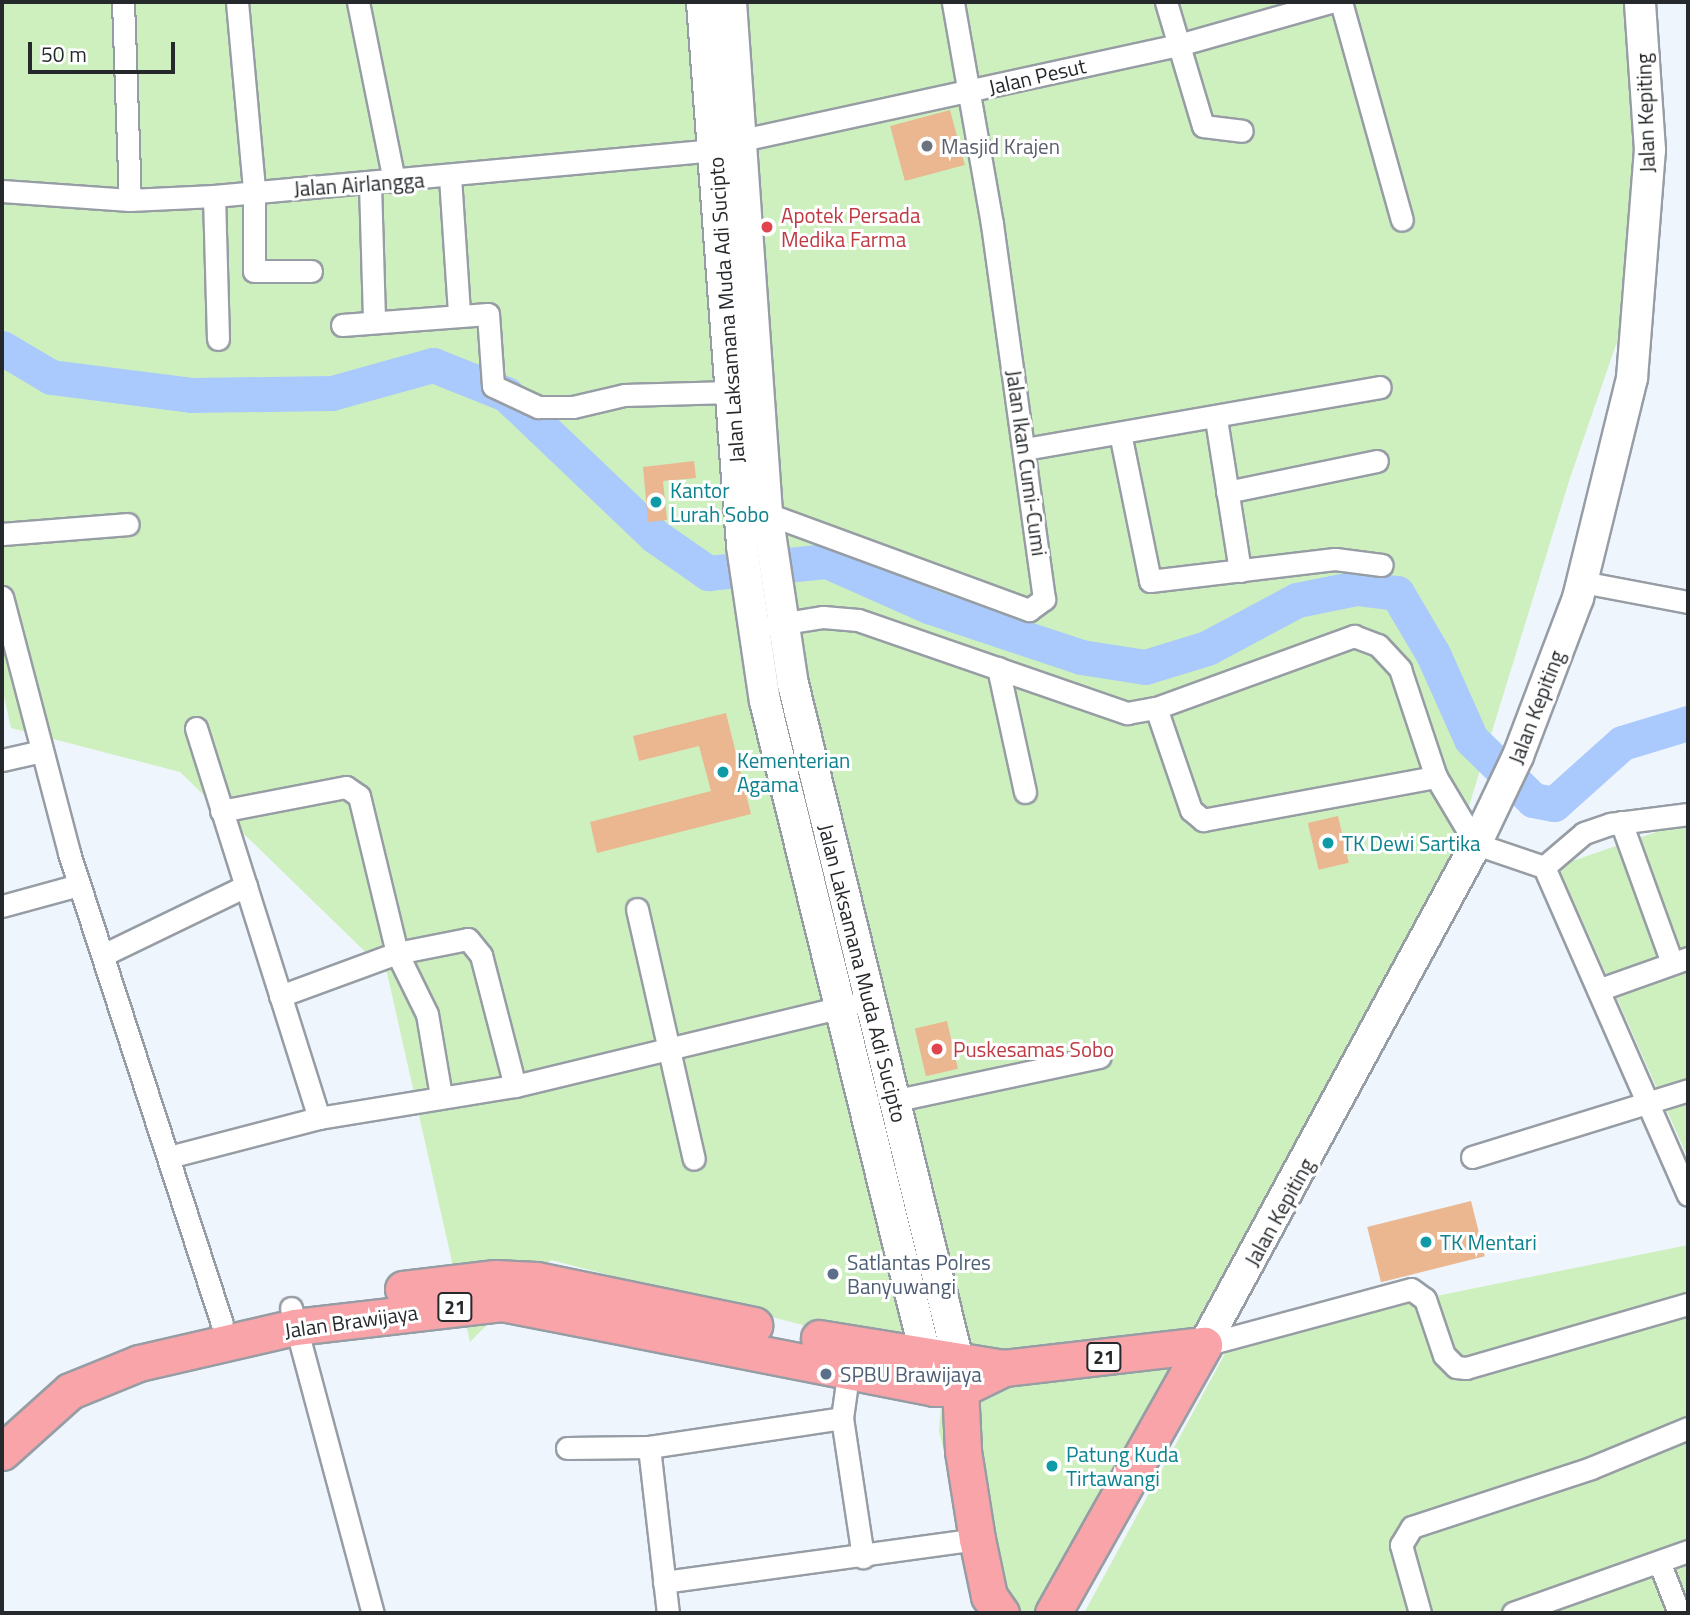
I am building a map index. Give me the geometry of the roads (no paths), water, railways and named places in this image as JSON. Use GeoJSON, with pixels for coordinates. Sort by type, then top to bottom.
{"type":"FeatureCollection","features":[{"type":"Feature","properties":{"kind":"highway","name":"Jalan Brawijaya"},"geometry":{"type":"LineString","coordinates":[[2,1426],[74,1363],[128,1344],[222,1323],[502,1303],[945,1371]]}},
{"type":"Feature","properties":{"kind":"highway","name":"Jalan Brawijaya"},"geometry":{"type":"LineString","coordinates":[[2,1452],[92,1378],[293,1318]]}},
{"type":"Feature","properties":{"kind":"highway","name":"21"},"geometry":{"type":"LineString","coordinates":[[945,1371],[1004,1368],[1204,1345]]}},
{"type":"Feature","properties":{"kind":"highway"},"geometry":{"type":"LineString","coordinates":[[1053,1613],[1204,1345]]}},
{"type":"Feature","properties":{"kind":"highway"},"geometry":{"type":"LineString","coordinates":[[945,1371],[963,1451],[977,1539],[993,1607]]}},
{"type":"Feature","properties":{"kind":"main road","name":"Jalan Laksamana Muda Adi Sucipto"},"geometry":{"type":"LineString","coordinates":[[702,2],[729,145],[760,533],[753,626],[765,701],[852,1004],[945,1371]]}},
{"type":"Feature","properties":{"kind":"main road","name":"Jalan Laksamana Muda Adi Sucipto"},"geometry":{"type":"LineString","coordinates":[[731,2],[729,145],[732,391],[739,503],[760,533],[783,613],[793,684],[852,1004],[897,1100],[945,1371]]}},
{"type":"Feature","properties":{"kind":"main road","name":"Jalan Kepiting"},"geometry":{"type":"LineString","coordinates":[[1204,1345],[1490,816],[1518,756],[1582,582],[1632,378],[1650,150],[1640,2]]}},
{"type":"Feature","properties":{"kind":"street"},"geometry":{"type":"LineString","coordinates":[[123,2],[130,200]]}},
{"type":"Feature","properties":{"kind":"street"},"geometry":{"type":"LineString","coordinates":[[237,2],[254,190],[255,272],[311,271]]}},
{"type":"Feature","properties":{"kind":"street"},"geometry":{"type":"LineString","coordinates":[[358,2],[394,181]]}},
{"type":"Feature","properties":{"kind":"street","name":"Jalan Ikan Cumi-Cumi"},"geometry":{"type":"LineString","coordinates":[[739,503],[760,533],[1037,608],[1046,590],[992,224],[965,93],[953,2]]}},
{"type":"Feature","properties":{"kind":"street"},"geometry":{"type":"LineString","coordinates":[[1166,2],[1182,44],[1203,126],[1242,131]]}},
{"type":"Feature","properties":{"kind":"street","name":"Jalan Pesut"},"geometry":{"type":"LineString","coordinates":[[729,145],[1182,44],[1330,2]]}},
{"type":"Feature","properties":{"kind":"street"},"geometry":{"type":"LineString","coordinates":[[1341,2],[1402,220]]}},
{"type":"Feature","properties":{"kind":"street","name":"Jalan Airlangga"},"geometry":{"type":"LineString","coordinates":[[3,186],[130,200],[214,197],[254,190],[450,177],[729,145]]}},
{"type":"Feature","properties":{"kind":"street"},"geometry":{"type":"LineString","coordinates":[[450,177],[459,314]]}},
{"type":"Feature","properties":{"kind":"street"},"geometry":{"type":"LineString","coordinates":[[370,184],[374,322]]}},
{"type":"Feature","properties":{"kind":"street"},"geometry":{"type":"LineString","coordinates":[[214,197],[218,339]]}},
{"type":"Feature","properties":{"kind":"street"},"geometry":{"type":"LineString","coordinates":[[342,326],[459,314],[489,316],[490,381],[538,407],[573,407],[624,395],[732,391]]}},
{"type":"Feature","properties":{"kind":"street"},"geometry":{"type":"LineString","coordinates":[[1025,449],[1216,419],[1380,387]]}},
{"type":"Feature","properties":{"kind":"street"},"geometry":{"type":"LineString","coordinates":[[1216,419],[1240,571]]}},
{"type":"Feature","properties":{"kind":"street"},"geometry":{"type":"LineString","coordinates":[[1120,433],[1149,580],[1335,559],[1382,565]]}},
{"type":"Feature","properties":{"kind":"street"},"geometry":{"type":"LineString","coordinates":[[1227,492],[1377,461]]}},
{"type":"Feature","properties":{"kind":"street"},"geometry":{"type":"LineString","coordinates":[[2,534],[128,524]]}},
{"type":"Feature","properties":{"kind":"street"},"geometry":{"type":"LineString","coordinates":[[1582,582],[1688,602]]}},
{"type":"Feature","properties":{"kind":"street"},"geometry":{"type":"LineString","coordinates":[[2,597],[10,667],[41,751],[78,885],[222,1323]]}},
{"type":"Feature","properties":{"kind":"street"},"geometry":{"type":"LineString","coordinates":[[753,626],[783,613],[858,620],[1113,710],[1156,708],[1354,636],[1366,637],[1400,670],[1436,777],[1476,844],[1544,867],[1648,1106],[1685,1182]]}},
{"type":"Feature","properties":{"kind":"street"},"geometry":{"type":"LineString","coordinates":[[998,668],[1025,792]]}},
{"type":"Feature","properties":{"kind":"street"},"geometry":{"type":"LineString","coordinates":[[1156,708],[1191,810],[1203,820],[1436,777]]}},
{"type":"Feature","properties":{"kind":"street"},"geometry":{"type":"LineString","coordinates":[[196,728],[319,1118]]}},
{"type":"Feature","properties":{"kind":"street"},"geometry":{"type":"LineString","coordinates":[[2,760],[41,751]]}},
{"type":"Feature","properties":{"kind":"street"},"geometry":{"type":"LineString","coordinates":[[221,811],[353,789],[363,805],[397,953],[427,1014],[441,1096]]}},
{"type":"Feature","properties":{"kind":"street"},"geometry":{"type":"LineString","coordinates":[[1544,867],[1584,833],[1621,822],[1688,814]]}},
{"type":"Feature","properties":{"kind":"street"},"geometry":{"type":"LineString","coordinates":[[1598,990],[1680,961],[1621,822]]}},
{"type":"Feature","properties":{"kind":"street"},"geometry":{"type":"LineString","coordinates":[[2,906],[78,885]]}},
{"type":"Feature","properties":{"kind":"street"},"geometry":{"type":"LineString","coordinates":[[103,955],[246,886]]}},
{"type":"Feature","properties":{"kind":"street"},"geometry":{"type":"LineString","coordinates":[[637,909],[694,1159]]}},
{"type":"Feature","properties":{"kind":"street"},"geometry":{"type":"LineString","coordinates":[[281,996],[397,953],[460,939],[475,942],[515,1086]]}},
{"type":"Feature","properties":{"kind":"street"},"geometry":{"type":"LineString","coordinates":[[169,1157],[319,1118],[515,1086],[852,1004]]}},
{"type":"Feature","properties":{"kind":"street"},"geometry":{"type":"LineString","coordinates":[[897,1100],[1099,1057]]}},
{"type":"Feature","properties":{"kind":"street"},"geometry":{"type":"LineString","coordinates":[[1472,1157],[1648,1106],[1688,1090]]}},
{"type":"Feature","properties":{"kind":"street"},"geometry":{"type":"LineString","coordinates":[[1204,1345],[1411,1289],[1425,1299],[1444,1355],[1456,1367],[1466,1368],[1688,1304]]}},
{"type":"Feature","properties":{"kind":"street"},"geometry":{"type":"LineString","coordinates":[[293,1318],[373,1613]]}},
{"type":"Feature","properties":{"kind":"street"},"geometry":{"type":"LineString","coordinates":[[851,1356],[842,1418],[863,1557]]}},
{"type":"Feature","properties":{"kind":"street"},"geometry":{"type":"LineString","coordinates":[[567,1448],[649,1447],[842,1418]]}},
{"type":"Feature","properties":{"kind":"street"},"geometry":{"type":"LineString","coordinates":[[1420,1613],[1401,1545],[1412,1527],[1591,1468],[1688,1428]]}},
{"type":"Feature","properties":{"kind":"street"},"geometry":{"type":"LineString","coordinates":[[649,1447],[668,1613]]}},
{"type":"Feature","properties":{"kind":"street"},"geometry":{"type":"LineString","coordinates":[[664,1582],[863,1557],[977,1539]]}},
{"type":"Feature","properties":{"kind":"street"},"geometry":{"type":"LineString","coordinates":[[1513,1613],[1660,1564],[1688,1551]]}},
{"type":"Feature","properties":{"kind":"street"},"geometry":{"type":"LineString","coordinates":[[1660,1564],[1679,1613]]}},
{"type":"Feature","properties":{"kind":"waterway"},"geometry":{"type":"LineString","coordinates":[[2,348],[51,377],[191,395],[332,393],[433,365],[506,394],[655,536],[708,573],[827,561],[931,607],[1081,657],[1145,667],[1207,648],[1297,600],[1356,588],[1397,593],[1433,654],[1471,739],[1533,800],[1554,804],[1622,743],[1688,723]]}},
{"type":"Feature","properties":{"kind":"place","name":"Masjid Krajen"},"geometry":{"type":"Point","coordinates":[927,146]}},
{"type":"Feature","properties":{"kind":"place","name":"Apotek Persada Medika Farma"},"geometry":{"type":"Point","coordinates":[767,227]}},
{"type":"Feature","properties":{"kind":"place","name":"Kantor Lurah Sobo"},"geometry":{"type":"Point","coordinates":[656,502]}},
{"type":"Feature","properties":{"kind":"place","name":"Kementerian Agama"},"geometry":{"type":"Point","coordinates":[723,772]}},
{"type":"Feature","properties":{"kind":"place","name":"TK Dewi Sartika"},"geometry":{"type":"Point","coordinates":[1328,843]}},
{"type":"Feature","properties":{"kind":"place","name":"Puskesamas Sobo"},"geometry":{"type":"Point","coordinates":[937,1049]}},
{"type":"Feature","properties":{"kind":"place","name":"TK Mentari"},"geometry":{"type":"Point","coordinates":[1426,1242]}},
{"type":"Feature","properties":{"kind":"place","name":"Satlantas Polres Banyuwangi"},"geometry":{"type":"Point","coordinates":[833,1274]}},
{"type":"Feature","properties":{"kind":"place","name":"SPBU Brawijaya"},"geometry":{"type":"Point","coordinates":[826,1374]}},
{"type":"Feature","properties":{"kind":"place","name":"Patung Kuda Tirtawangi"},"geometry":{"type":"Point","coordinates":[1052,1466]}}]}
